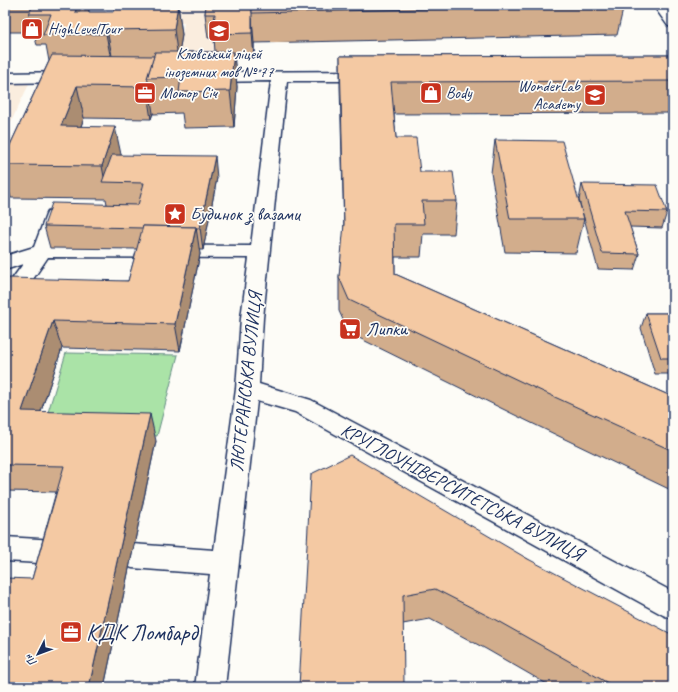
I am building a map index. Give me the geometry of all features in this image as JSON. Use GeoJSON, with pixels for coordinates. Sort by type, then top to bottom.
{"type":"FeatureCollection","features":[{"type":"Feature","properties":{"kind":"street"},"geometry":{"type":"LineString","coordinates":[[660,5],[673,23]]}},
{"type":"Feature","properties":{"kind":"street","name":"ЛЮТЕРАНСЬКА ВУЛИЦЯ"},"geometry":{"type":"LineString","coordinates":[[210,687],[247,389],[252,318],[280,76]]}},
{"type":"Feature","properties":{"kind":"street"},"geometry":{"type":"LineString","coordinates":[[187,77],[384,76]]}},
{"type":"Feature","properties":{"kind":"street"},"geometry":{"type":"LineString","coordinates":[[5,78],[84,77]]}},
{"type":"Feature","properties":{"kind":"street"},"geometry":{"type":"LineString","coordinates":[[5,305],[42,251],[55,215],[77,215]]}},
{"type":"Feature","properties":{"kind":"street"},"geometry":{"type":"LineString","coordinates":[[5,263],[42,251],[260,252]]}},
{"type":"Feature","properties":{"kind":"street","name":"КРУГЛОУНІВЕРСИТЕТСЬКА ВУЛИЦЯ"},"geometry":{"type":"LineString","coordinates":[[247,389],[303,406],[673,606]]}},
{"type":"Feature","properties":{"kind":"street"},"geometry":{"type":"LineString","coordinates":[[5,549],[56,552]]}},
{"type":"Feature","properties":{"kind":"street"},"geometry":{"type":"LineString","coordinates":[[132,556],[225,563]]}},
{"type":"Feature","properties":{"kind":"shaded area","name":"Кловський ліцей іноземних мов № 77"},"geometry":{"type":"Polygon","coordinates":[[[129,5],[444,5],[255,26],[254,58],[178,59],[184,23],[123,23],[129,5]]]}},
{"type":"Feature","properties":{"kind":"shaded area"},"geometry":{"type":"Polygon","coordinates":[[[5,80],[31,80],[5,134],[5,80]]]}},
{"type":"Feature","properties":{"kind":"green space"},"geometry":{"type":"Polygon","coordinates":[[[66,353],[178,355],[157,436],[42,432],[66,353]]]}},
{"type":"Feature","properties":{"kind":"building"},"geometry":{"type":"Polygon","coordinates":[[[33,5],[78,5],[75,12],[113,12],[115,6],[178,5],[174,29],[107,30],[106,34],[43,35],[51,14],[29,14],[33,5]]]}},
{"type":"Feature","properties":{"kind":"building"},"geometry":{"type":"Polygon","coordinates":[[[206,5],[252,5],[252,33],[213,34],[215,14],[205,14],[206,5]]]}},
{"type":"Feature","properties":{"kind":"building"},"geometry":{"type":"Polygon","coordinates":[[[252,5],[592,5],[252,13],[252,5]]]}},
{"type":"Feature","properties":{"kind":"building"},"geometry":{"type":"Polygon","coordinates":[[[155,52],[234,52],[230,91],[179,92],[181,77],[147,78],[155,52]]]}},
{"type":"Feature","properties":{"kind":"building"},"geometry":{"type":"Polygon","coordinates":[[[52,55],[154,56],[147,78],[148,81],[146,87],[77,86],[61,126],[115,127],[102,166],[5,165],[5,156],[52,55]]]}},
{"type":"Feature","properties":{"kind":"building"},"geometry":{"type":"Polygon","coordinates":[[[673,55],[673,81],[391,82],[396,138],[416,138],[420,172],[453,172],[457,201],[422,201],[424,224],[394,224],[395,274],[673,397],[673,451],[524,383],[349,300],[339,277],[344,224],[340,56],[673,55]]]}},
{"type":"Feature","properties":{"kind":"building"},"geometry":{"type":"Polygon","coordinates":[[[495,140],[562,141],[584,219],[510,219],[495,140]]]}},
{"type":"Feature","properties":{"kind":"building"},"geometry":{"type":"Polygon","coordinates":[[[112,155],[215,156],[200,228],[143,226],[143,228],[44,226],[52,203],[138,205],[144,183],[102,182],[112,155]]]}},
{"type":"Feature","properties":{"kind":"building"},"geometry":{"type":"Polygon","coordinates":[[[582,184],[657,185],[667,212],[625,211],[639,254],[602,253],[582,184]]]}},
{"type":"Feature","properties":{"kind":"building"},"geometry":{"type":"Polygon","coordinates":[[[143,226],[196,227],[175,324],[53,321],[22,411],[150,414],[89,687],[5,687],[5,578],[32,579],[64,466],[5,465],[5,287],[9,278],[128,281],[143,226]]]}},
{"type":"Feature","properties":{"kind":"building"},"geometry":{"type":"Polygon","coordinates":[[[646,313],[673,313],[673,358],[661,358],[646,313]]]}},
{"type":"Feature","properties":{"kind":"building"},"geometry":{"type":"Polygon","coordinates":[[[350,455],[528,559],[673,635],[673,687],[615,687],[494,619],[435,589],[403,595],[404,687],[299,687],[311,474],[350,455]]]}},
{"type":"Feature","properties":{"kind":"place","name":"HighLevelTour"},"geometry":{"type":"Point","coordinates":[32,29]}},
{"type":"Feature","properties":{"kind":"place","name":"Кловський ліцей іноземних мов № 77"},"geometry":{"type":"Point","coordinates":[219,31]}},
{"type":"Feature","properties":{"kind":"place","name":"Мотор Січ"},"geometry":{"type":"Point","coordinates":[145,93]}},
{"type":"Feature","properties":{"kind":"place","name":"Body"},"geometry":{"type":"Point","coordinates":[431,93]}},
{"type":"Feature","properties":{"kind":"place","name":"WonderLab Academy"},"geometry":{"type":"Point","coordinates":[595,95]}},
{"type":"Feature","properties":{"kind":"place","name":"Будинок з вазами"},"geometry":{"type":"Point","coordinates":[175,214]}},
{"type":"Feature","properties":{"kind":"place","name":"Липки"},"geometry":{"type":"Point","coordinates":[350,329]}},
{"type":"Feature","properties":{"kind":"place","name":"КДК Ломбард"},"geometry":{"type":"Point","coordinates":[71,632]}}]}
